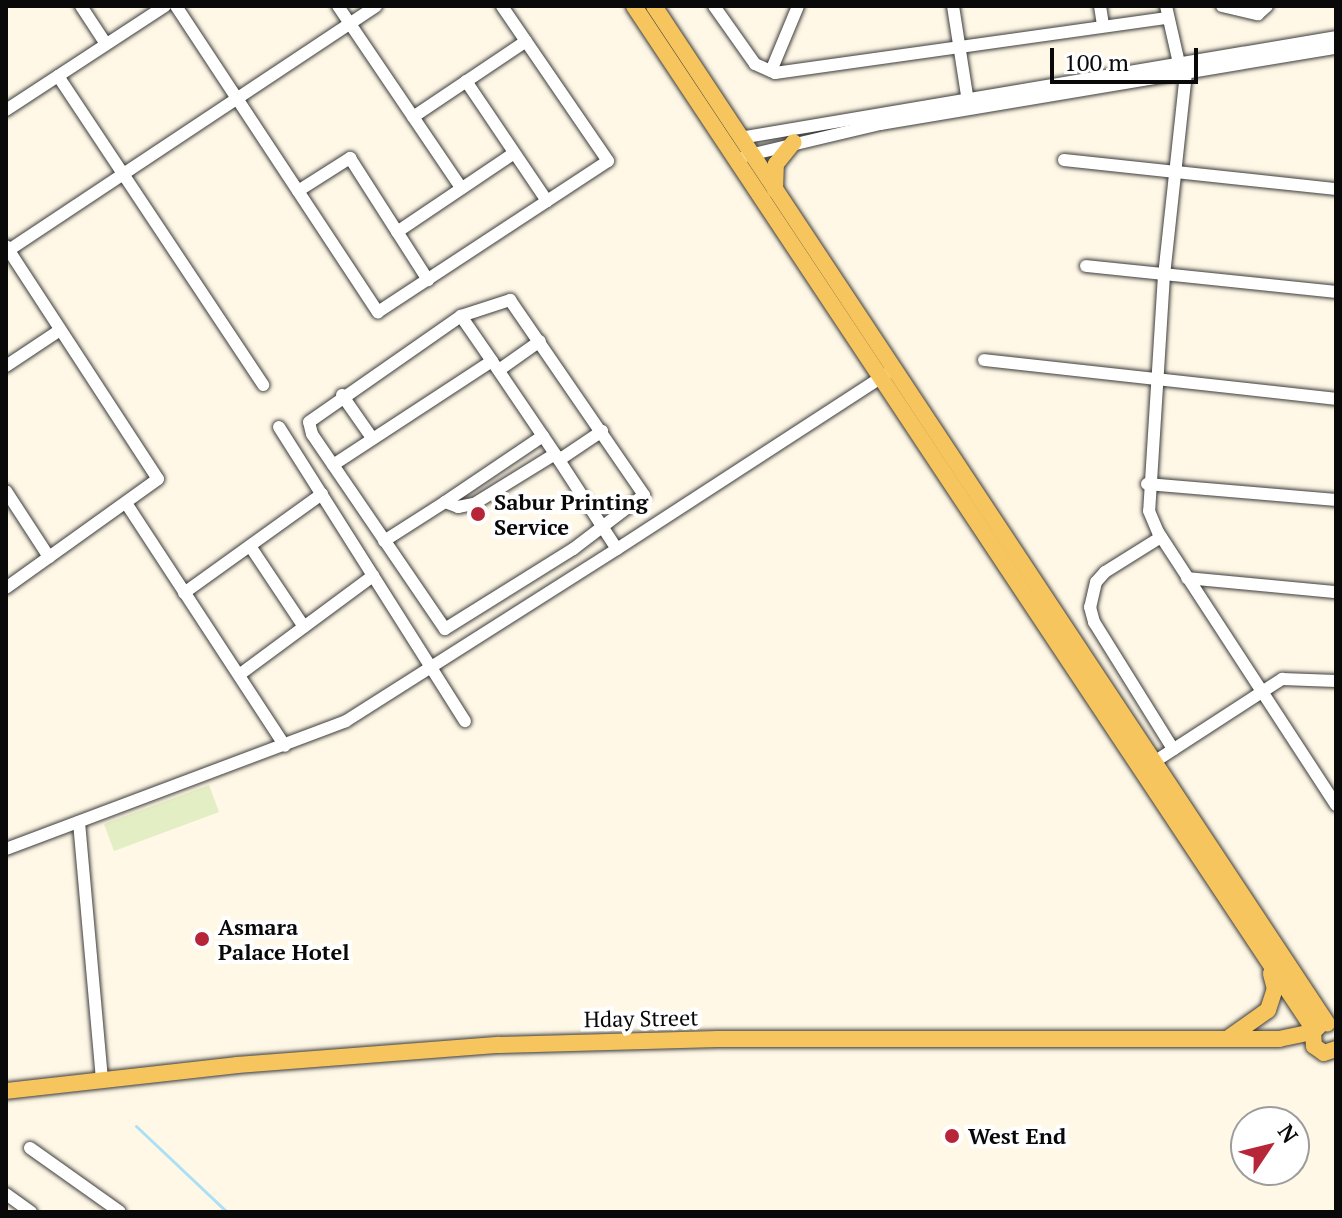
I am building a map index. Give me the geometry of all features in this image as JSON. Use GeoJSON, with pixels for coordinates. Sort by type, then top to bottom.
{"type":"FeatureCollection","features":[{"type":"Feature","properties":{"kind":"main road"},"geometry":{"type":"LineString","coordinates":[[634,6],[743,156],[1266,961],[1327,1038]]}},
{"type":"Feature","properties":{"kind":"main road"},"geometry":{"type":"LineString","coordinates":[[654,6],[740,138],[743,156],[775,192],[885,375],[1154,762],[1327,1038]]}},
{"type":"Feature","properties":{"kind":"main road"},"geometry":{"type":"LineString","coordinates":[[775,192],[776,164],[794,142]]}},
{"type":"Feature","properties":{"kind":"main road"},"geometry":{"type":"LineString","coordinates":[[1227,1039],[1268,1010],[1275,989],[1266,961]]}},
{"type":"Feature","properties":{"kind":"main road","name":"Hday Street"},"geometry":{"type":"LineString","coordinates":[[6,1091],[376,1052],[570,1042],[1327,1038]]}},
{"type":"Feature","properties":{"kind":"street"},"geometry":{"type":"LineString","coordinates":[[81,6],[106,44]]}},
{"type":"Feature","properties":{"kind":"street"},"geometry":{"type":"LineString","coordinates":[[6,110],[165,6]]}},
{"type":"Feature","properties":{"kind":"street"},"geometry":{"type":"LineString","coordinates":[[176,6],[378,312],[608,161],[502,6]]}},
{"type":"Feature","properties":{"kind":"street"},"geometry":{"type":"LineString","coordinates":[[338,6],[461,188]]}},
{"type":"Feature","properties":{"kind":"street"},"geometry":{"type":"LineString","coordinates":[[6,588],[158,479],[7,249],[376,6]]}},
{"type":"Feature","properties":{"kind":"street"},"geometry":{"type":"LineString","coordinates":[[714,6],[755,64],[771,71],[1103,25],[1167,12],[1183,68],[1147,484],[1149,511],[1187,578],[1336,805]]}},
{"type":"Feature","properties":{"kind":"street"},"geometry":{"type":"LineString","coordinates":[[771,71],[798,6]]}},
{"type":"Feature","properties":{"kind":"street"},"geometry":{"type":"LineString","coordinates":[[953,6],[968,102]]}},
{"type":"Feature","properties":{"kind":"street"},"geometry":{"type":"LineString","coordinates":[[1100,6],[1103,25]]}},
{"type":"Feature","properties":{"kind":"street"},"geometry":{"type":"LineString","coordinates":[[1222,6],[1258,14],[1267,6]]}},
{"type":"Feature","properties":{"kind":"street"},"geometry":{"type":"LineString","coordinates":[[1183,68],[1336,37]]}},
{"type":"Feature","properties":{"kind":"street"},"geometry":{"type":"LineString","coordinates":[[413,117],[526,41]]}},
{"type":"Feature","properties":{"kind":"street"},"geometry":{"type":"LineString","coordinates":[[740,138],[1183,68],[1336,48]]}},
{"type":"Feature","properties":{"kind":"street"},"geometry":{"type":"LineString","coordinates":[[58,76],[263,385]]}},
{"type":"Feature","properties":{"kind":"street"},"geometry":{"type":"LineString","coordinates":[[466,81],[547,201]]}},
{"type":"Feature","properties":{"kind":"street"},"geometry":{"type":"LineString","coordinates":[[743,156],[968,102]]}},
{"type":"Feature","properties":{"kind":"street"},"geometry":{"type":"LineString","coordinates":[[397,232],[514,153]]}},
{"type":"Feature","properties":{"kind":"street"},"geometry":{"type":"LineString","coordinates":[[298,191],[350,158],[428,280]]}},
{"type":"Feature","properties":{"kind":"street"},"geometry":{"type":"LineString","coordinates":[[1064,160],[1336,189]]}},
{"type":"Feature","properties":{"kind":"street"},"geometry":{"type":"LineString","coordinates":[[1086,266],[1336,292]]}},
{"type":"Feature","properties":{"kind":"street"},"geometry":{"type":"LineString","coordinates":[[510,300],[644,495],[603,528],[448,629],[384,541],[333,465],[309,422],[342,395],[461,316],[510,300]]}},
{"type":"Feature","properties":{"kind":"street"},"geometry":{"type":"LineString","coordinates":[[461,316],[617,549]]}},
{"type":"Feature","properties":{"kind":"street"},"geometry":{"type":"LineString","coordinates":[[6,366],[60,330]]}},
{"type":"Feature","properties":{"kind":"street"},"geometry":{"type":"LineString","coordinates":[[333,465],[372,438],[540,341]]}},
{"type":"Feature","properties":{"kind":"street"},"geometry":{"type":"LineString","coordinates":[[984,360],[1336,399]]}},
{"type":"Feature","properties":{"kind":"street"},"geometry":{"type":"LineString","coordinates":[[6,849],[346,721],[432,669],[885,375]]}},
{"type":"Feature","properties":{"kind":"street"},"geometry":{"type":"LineString","coordinates":[[342,395],[372,438]]}},
{"type":"Feature","properties":{"kind":"street"},"geometry":{"type":"LineString","coordinates":[[279,427],[465,721]]}},
{"type":"Feature","properties":{"kind":"street"},"geometry":{"type":"LineString","coordinates":[[445,502],[458,507],[474,504],[602,431]]}},
{"type":"Feature","properties":{"kind":"street"},"geometry":{"type":"LineString","coordinates":[[384,541],[543,436]]}},
{"type":"Feature","properties":{"kind":"street"},"geometry":{"type":"LineString","coordinates":[[1147,484],[1336,500]]}},
{"type":"Feature","properties":{"kind":"street"},"geometry":{"type":"LineString","coordinates":[[6,491],[49,557]]}},
{"type":"Feature","properties":{"kind":"street"},"geometry":{"type":"LineString","coordinates":[[184,593],[322,494]]}},
{"type":"Feature","properties":{"kind":"street"},"geometry":{"type":"LineString","coordinates":[[126,503],[285,746]]}},
{"type":"Feature","properties":{"kind":"street"},"geometry":{"type":"LineString","coordinates":[[1161,537],[1105,572],[1096,582],[1090,607],[1094,622],[1173,749]]}},
{"type":"Feature","properties":{"kind":"street"},"geometry":{"type":"LineString","coordinates":[[250,546],[304,627]]}},
{"type":"Feature","properties":{"kind":"street"},"geometry":{"type":"LineString","coordinates":[[239,675],[373,576]]}},
{"type":"Feature","properties":{"kind":"street"},"geometry":{"type":"LineString","coordinates":[[1187,578],[1336,592]]}},
{"type":"Feature","properties":{"kind":"street"},"geometry":{"type":"LineString","coordinates":[[1154,762],[1261,692],[1292,677],[1336,681]]}},
{"type":"Feature","properties":{"kind":"street"},"geometry":{"type":"LineString","coordinates":[[79,822],[102,1081]]}},
{"type":"Feature","properties":{"kind":"street"},"geometry":{"type":"LineString","coordinates":[[30,1148],[120,1212]]}},
{"type":"Feature","properties":{"kind":"street"},"geometry":{"type":"LineString","coordinates":[[6,1194],[31,1212]]}},
{"type":"Feature","properties":{"kind":"street"},"geometry":{"type":"LineString","coordinates":[[93,1212],[102,1199]]}},
{"type":"Feature","properties":{"kind":"green space"},"geometry":{"type":"Polygon","coordinates":[[[209,785],[219,812],[114,851],[104,824],[209,785]]]}},
{"type":"Feature","properties":{"kind":"waterway"},"geometry":{"type":"LineString","coordinates":[[136,1126],[227,1212]]}},
{"type":"Feature","properties":{"kind":"place","name":"Sabur Printing Service"},"geometry":{"type":"Point","coordinates":[478,514]}},
{"type":"Feature","properties":{"kind":"place","name":"Asmara Palace Hotel"},"geometry":{"type":"Point","coordinates":[202,939]}},
{"type":"Feature","properties":{"kind":"place","name":"West End"},"geometry":{"type":"Point","coordinates":[952,1136]}}]}
